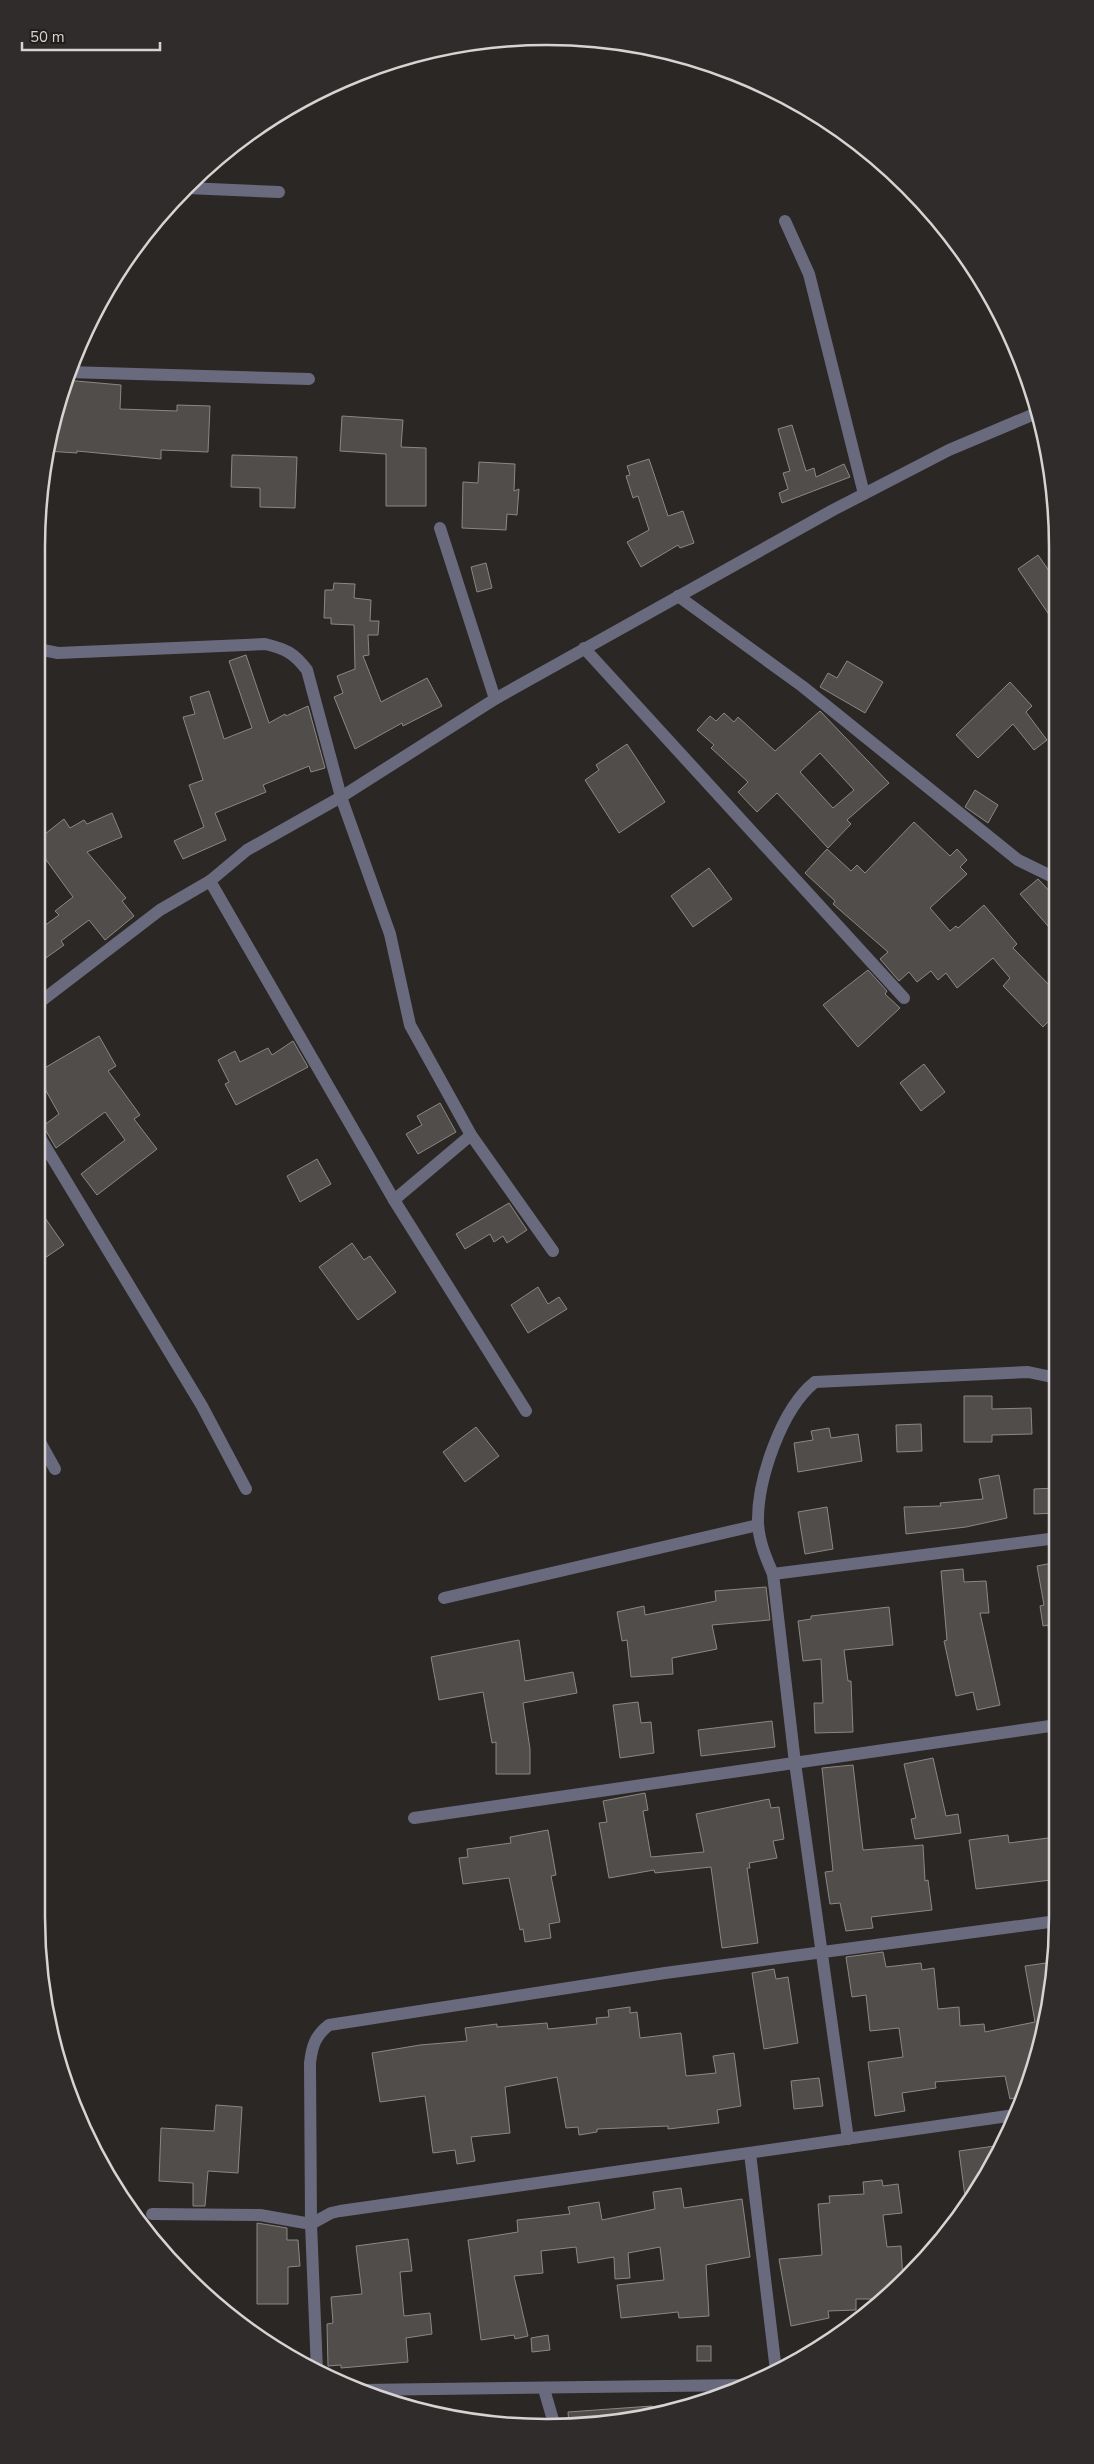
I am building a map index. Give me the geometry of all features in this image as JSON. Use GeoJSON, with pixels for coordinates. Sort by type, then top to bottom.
{"type":"FeatureCollection","features":[{"type":"Feature","properties":{"kind":"street"},"geometry":{"type":"LineString","coordinates":[[196,188],[279,192]]}},
{"type":"Feature","properties":{"kind":"street"},"geometry":{"type":"LineString","coordinates":[[786,221],[809,274],[864,494]]}},
{"type":"Feature","properties":{"kind":"street"},"geometry":{"type":"LineString","coordinates":[[77,372],[309,379]]}},
{"type":"Feature","properties":{"kind":"street"},"geometry":{"type":"LineString","coordinates":[[45,998],[160,910],[210,881],[247,850],[341,797],[494,699],[864,494],[949,450],[1031,415]]}},
{"type":"Feature","properties":{"kind":"street"},"geometry":{"type":"LineString","coordinates":[[440,528],[494,699]]}},
{"type":"Feature","properties":{"kind":"street"},"geometry":{"type":"LineString","coordinates":[[678,596],[802,686],[1018,860],[1049,876]]}},
{"type":"Feature","properties":{"kind":"street"},"geometry":{"type":"LineString","coordinates":[[45,650],[58,653],[265,644],[283,648],[296,656],[307,670],[341,797],[390,934],[399,983],[410,1025],[471,1135],[553,1251]]}},
{"type":"Feature","properties":{"kind":"street"},"geometry":{"type":"LineString","coordinates":[[584,648],[904,998]]}},
{"type":"Feature","properties":{"kind":"street"},"geometry":{"type":"LineString","coordinates":[[210,881],[394,1200],[526,1411]]}},
{"type":"Feature","properties":{"kind":"street"},"geometry":{"type":"LineString","coordinates":[[394,1200],[471,1135]]}},
{"type":"Feature","properties":{"kind":"street"},"geometry":{"type":"LineString","coordinates":[[45,1146],[202,1406],[246,1490]]}},
{"type":"Feature","properties":{"kind":"street"},"geometry":{"type":"LineString","coordinates":[[848,2139],[795,1763],[773,1574],[763,1552],[758,1524],[760,1490],[772,1451],[796,1401],[815,1382],[1028,1372],[1049,1376]]}},
{"type":"Feature","properties":{"kind":"street"},"geometry":{"type":"LineString","coordinates":[[45,1451],[55,1469]]}},
{"type":"Feature","properties":{"kind":"street"},"geometry":{"type":"LineString","coordinates":[[444,1598],[758,1524]]}},
{"type":"Feature","properties":{"kind":"street"},"geometry":{"type":"LineString","coordinates":[[773,1574],[1049,1539]]}},
{"type":"Feature","properties":{"kind":"street"},"geometry":{"type":"LineString","coordinates":[[414,1818],[1049,1726]]}},
{"type":"Feature","properties":{"kind":"street"},"geometry":{"type":"LineString","coordinates":[[317,2363],[311,2224],[312,2048],[318,2034],[329,2025],[665,1973],[1049,1922]]}},
{"type":"Feature","properties":{"kind":"street"},"geometry":{"type":"LineString","coordinates":[[152,2214],[253,2215],[311,2224],[340,2211],[1008,2116]]}},
{"type":"Feature","properties":{"kind":"street"},"geometry":{"type":"LineString","coordinates":[[750,2152],[775,2364]]}},
{"type":"Feature","properties":{"kind":"street"},"geometry":{"type":"LineString","coordinates":[[380,2390],[544,2390],[724,2386]]}},
{"type":"Feature","properties":{"kind":"street"},"geometry":{"type":"LineString","coordinates":[[544,2390],[553,2419]]}},
{"type":"Feature","properties":{"kind":"building"},"geometry":{"type":"Polygon","coordinates":[[[74,381],[121,385],[120,409],[177,411],[177,405],[210,406],[208,452],[161,450],[161,459],[77,451],[77,453],[55,452],[62,417],[74,381]]]}},
{"type":"Feature","properties":{"kind":"building"},"geometry":{"type":"Polygon","coordinates":[[[342,416],[403,420],[401,447],[426,448],[426,506],[386,506],[386,454],[340,451],[342,416]]]}},
{"type":"Feature","properties":{"kind":"building"},"geometry":{"type":"Polygon","coordinates":[[[792,425],[806,471],[814,468],[816,477],[844,464],[850,477],[782,503],[779,493],[788,489],[783,473],[790,471],[778,429],[792,425]]]}},
{"type":"Feature","properties":{"kind":"building"},"geometry":{"type":"Polygon","coordinates":[[[232,455],[297,457],[295,508],[260,507],[260,488],[231,487],[232,455]]]}},
{"type":"Feature","properties":{"kind":"building"},"geometry":{"type":"Polygon","coordinates":[[[649,459],[668,516],[683,511],[694,543],[680,548],[678,545],[641,567],[627,542],[649,530],[638,496],[633,498],[626,476],[630,475],[627,466],[649,459]]]}},
{"type":"Feature","properties":{"kind":"building"},"geometry":{"type":"Polygon","coordinates":[[[479,462],[515,464],[514,491],[519,489],[517,515],[507,514],[506,530],[462,528],[463,482],[478,483],[479,462]]]}},
{"type":"Feature","properties":{"kind":"building"},"geometry":{"type":"Polygon","coordinates":[[[1038,555],[1049,571],[1049,615],[1018,569],[1038,555]]]}},
{"type":"Feature","properties":{"kind":"building"},"geometry":{"type":"Polygon","coordinates":[[[486,563],[492,588],[477,592],[471,567],[486,563]]]}},
{"type":"Feature","properties":{"kind":"building"},"geometry":{"type":"Polygon","coordinates":[[[334,583],[355,584],[354,598],[371,600],[370,621],[379,621],[378,635],[368,635],[369,655],[363,656],[381,702],[427,678],[442,706],[403,726],[402,723],[355,749],[334,697],[343,693],[337,676],[355,669],[354,625],[331,624],[331,618],[324,618],[325,590],[333,590],[334,583]]]}},
{"type":"Feature","properties":{"kind":"building"},"geometry":{"type":"Polygon","coordinates":[[[246,655],[269,723],[285,714],[286,716],[308,706],[325,768],[311,772],[309,766],[263,785],[266,792],[215,813],[226,840],[183,859],[174,841],[204,827],[189,785],[203,780],[183,717],[195,714],[190,697],[209,691],[224,739],[252,728],[229,661],[246,655]]]}},
{"type":"Feature","properties":{"kind":"building"},"geometry":{"type":"Polygon","coordinates":[[[847,661],[883,682],[865,713],[820,687],[828,673],[837,678],[847,661]]]}},
{"type":"Feature","properties":{"kind":"building"},"geometry":{"type":"Polygon","coordinates":[[[1010,682],[1032,706],[1026,712],[1047,740],[1034,750],[1013,724],[978,758],[956,735],[1010,682]]]}},
{"type":"Feature","properties":{"kind":"building"},"geometry":{"type":"Polygon","coordinates":[[[820,711],[889,783],[847,820],[851,824],[828,848],[777,793],[757,812],[738,792],[748,782],[711,748],[714,745],[697,730],[710,716],[716,721],[724,713],[734,722],[738,717],[775,751],[820,711]],[[820,753],[800,772],[833,808],[854,790],[820,753]]]}},
{"type":"Feature","properties":{"kind":"building"},"geometry":{"type":"Polygon","coordinates":[[[627,744],[665,802],[619,833],[585,780],[599,770],[596,765],[627,744]]]}},
{"type":"Feature","properties":{"kind":"building"},"geometry":{"type":"Polygon","coordinates":[[[975,790],[998,805],[988,823],[965,807],[975,790]]]}},
{"type":"Feature","properties":{"kind":"building"},"geometry":{"type":"Polygon","coordinates":[[[112,813],[122,837],[87,852],[126,898],[122,901],[134,916],[105,940],[89,920],[61,941],[64,945],[45,959],[45,925],[59,915],[55,911],[73,897],[45,858],[45,834],[64,819],[70,828],[84,820],[87,824],[112,813]]]}},
{"type":"Feature","properties":{"kind":"building"},"geometry":{"type":"Polygon","coordinates":[[[914,822],[950,856],[957,849],[967,860],[960,867],[967,874],[930,908],[950,931],[956,926],[958,928],[984,905],[1017,944],[1013,948],[1049,985],[1049,1021],[1043,1027],[1003,986],[1010,978],[993,958],[957,988],[946,973],[938,980],[931,971],[917,982],[909,972],[899,981],[880,959],[888,952],[833,904],[835,901],[805,873],[827,849],[851,871],[857,865],[865,873],[914,822]]]}},
{"type":"Feature","properties":{"kind":"building"},"geometry":{"type":"Polygon","coordinates":[[[709,868],[732,899],[693,927],[671,896],[709,868]]]}},
{"type":"Feature","properties":{"kind":"building"},"geometry":{"type":"Polygon","coordinates":[[[1038,879],[1049,891],[1049,927],[1020,894],[1038,879]]]}},
{"type":"Feature","properties":{"kind":"building"},"geometry":{"type":"Polygon","coordinates":[[[868,970],[887,991],[885,994],[900,1008],[858,1047],[823,1005],[868,970]]]}},
{"type":"Feature","properties":{"kind":"building"},"geometry":{"type":"Polygon","coordinates":[[[99,1036],[116,1066],[108,1071],[140,1115],[134,1119],[157,1149],[97,1195],[81,1174],[125,1140],[105,1112],[56,1148],[45,1129],[45,1124],[59,1114],[45,1089],[45,1068],[99,1036]]]}},
{"type":"Feature","properties":{"kind":"building"},"geometry":{"type":"Polygon","coordinates":[[[293,1041],[308,1067],[236,1105],[225,1084],[229,1082],[218,1060],[235,1051],[240,1062],[268,1048],[272,1055],[293,1041]]]}},
{"type":"Feature","properties":{"kind":"building"},"geometry":{"type":"Polygon","coordinates":[[[924,1064],[945,1092],[921,1111],[900,1083],[924,1064]]]}},
{"type":"Feature","properties":{"kind":"building"},"geometry":{"type":"Polygon","coordinates":[[[440,1103],[456,1132],[418,1154],[406,1134],[422,1125],[417,1116],[440,1103]]]}},
{"type":"Feature","properties":{"kind":"building"},"geometry":{"type":"Polygon","coordinates":[[[317,1159],[331,1184],[300,1202],[287,1176],[317,1159]]]}},
{"type":"Feature","properties":{"kind":"building"},"geometry":{"type":"Polygon","coordinates":[[[509,1203],[527,1230],[507,1243],[503,1236],[494,1242],[490,1234],[465,1249],[456,1234],[509,1203]]]}},
{"type":"Feature","properties":{"kind":"building"},"geometry":{"type":"Polygon","coordinates":[[[45,1218],[64,1245],[45,1258],[45,1218]]]}},
{"type":"Feature","properties":{"kind":"building"},"geometry":{"type":"Polygon","coordinates":[[[352,1243],[364,1260],[370,1256],[396,1292],[358,1320],[319,1267],[352,1243]]]}},
{"type":"Feature","properties":{"kind":"building"},"geometry":{"type":"Polygon","coordinates":[[[538,1287],[548,1304],[559,1297],[567,1309],[528,1333],[511,1305],[538,1287]]]}},
{"type":"Feature","properties":{"kind":"building"},"geometry":{"type":"Polygon","coordinates":[[[964,1396],[992,1396],[992,1409],[1031,1408],[1032,1434],[992,1435],[992,1442],[964,1442],[964,1396]]]}},
{"type":"Feature","properties":{"kind":"building"},"geometry":{"type":"Polygon","coordinates":[[[921,1424],[922,1451],[897,1452],[896,1425],[921,1424]]]}},
{"type":"Feature","properties":{"kind":"building"},"geometry":{"type":"Polygon","coordinates":[[[476,1427],[499,1456],[465,1482],[443,1452],[476,1427]]]}},
{"type":"Feature","properties":{"kind":"building"},"geometry":{"type":"Polygon","coordinates":[[[829,1428],[831,1438],[858,1434],[862,1461],[798,1472],[794,1443],[813,1440],[811,1431],[829,1428]]]}},
{"type":"Feature","properties":{"kind":"building"},"geometry":{"type":"Polygon","coordinates":[[[999,1475],[1007,1518],[966,1527],[906,1534],[904,1507],[941,1506],[940,1503],[983,1499],[979,1479],[999,1475]]]}},
{"type":"Feature","properties":{"kind":"building"},"geometry":{"type":"Polygon","coordinates":[[[1049,1488],[1049,1513],[1034,1514],[1034,1489],[1049,1488]]]}},
{"type":"Feature","properties":{"kind":"building"},"geometry":{"type":"Polygon","coordinates":[[[827,1507],[833,1549],[805,1554],[798,1512],[827,1507]]]}},
{"type":"Feature","properties":{"kind":"building"},"geometry":{"type":"Polygon","coordinates":[[[1049,1564],[1049,1632],[1048,1625],[1043,1626],[1040,1606],[1044,1605],[1037,1566],[1049,1564]]]}},
{"type":"Feature","properties":{"kind":"building"},"geometry":{"type":"Polygon","coordinates":[[[963,1569],[964,1582],[986,1581],[989,1613],[980,1613],[1000,1705],[977,1710],[973,1692],[956,1696],[944,1641],[947,1640],[941,1571],[963,1569]]]}},
{"type":"Feature","properties":{"kind":"building"},"geometry":{"type":"Polygon","coordinates":[[[766,1587],[770,1620],[712,1625],[717,1649],[672,1658],[673,1674],[631,1677],[627,1640],[622,1641],[617,1612],[644,1606],[645,1615],[716,1601],[715,1591],[766,1587]]]}},
{"type":"Feature","properties":{"kind":"building"},"geometry":{"type":"Polygon","coordinates":[[[889,1607],[893,1645],[844,1650],[848,1681],[851,1681],[853,1732],[815,1733],[814,1703],[823,1703],[821,1659],[803,1661],[798,1621],[811,1619],[811,1616],[889,1607]]]}},
{"type":"Feature","properties":{"kind":"building"},"geometry":{"type":"Polygon","coordinates":[[[519,1640],[525,1681],[573,1672],[577,1693],[523,1703],[530,1749],[530,1774],[496,1774],[496,1742],[492,1743],[483,1692],[439,1700],[431,1657],[519,1640]]]}},
{"type":"Feature","properties":{"kind":"building"},"geometry":{"type":"Polygon","coordinates":[[[638,1702],[641,1723],[651,1722],[654,1753],[620,1758],[613,1705],[638,1702]]]}},
{"type":"Feature","properties":{"kind":"building"},"geometry":{"type":"Polygon","coordinates":[[[772,1721],[775,1747],[701,1756],[698,1730],[772,1721]]]}},
{"type":"Feature","properties":{"kind":"building"},"geometry":{"type":"Polygon","coordinates":[[[933,1758],[946,1816],[958,1814],[961,1833],[915,1839],[911,1819],[916,1818],[904,1764],[933,1758]]]}},
{"type":"Feature","properties":{"kind":"building"},"geometry":{"type":"Polygon","coordinates":[[[853,1765],[863,1850],[923,1845],[925,1881],[928,1880],[932,1910],[871,1917],[873,1928],[846,1931],[840,1903],[830,1904],[825,1872],[833,1871],[822,1768],[853,1765]]]}},
{"type":"Feature","properties":{"kind":"building"},"geometry":{"type":"Polygon","coordinates":[[[645,1793],[648,1810],[643,1811],[651,1857],[704,1852],[696,1814],[769,1799],[771,1808],[779,1807],[784,1839],[773,1841],[777,1858],[749,1863],[750,1868],[747,1868],[758,1943],[722,1948],[711,1867],[655,1873],[654,1870],[609,1878],[599,1823],[607,1822],[603,1801],[645,1793]]]}},
{"type":"Feature","properties":{"kind":"building"},"geometry":{"type":"Polygon","coordinates":[[[548,1830],[556,1875],[551,1876],[560,1922],[549,1924],[551,1938],[525,1942],[523,1929],[520,1930],[509,1878],[463,1884],[459,1858],[468,1857],[467,1849],[511,1843],[510,1837],[548,1830]]]}},
{"type":"Feature","properties":{"kind":"building"},"geometry":{"type":"Polygon","coordinates":[[[1008,1835],[1009,1843],[1049,1838],[1049,1880],[976,1889],[969,1840],[1008,1835]]]}},
{"type":"Feature","properties":{"kind":"building"},"geometry":{"type":"Polygon","coordinates":[[[883,1952],[886,1967],[921,1963],[922,1970],[934,1968],[938,2009],[959,2007],[960,2026],[984,2024],[985,2032],[1035,2022],[1025,1966],[1047,1963],[1045,1983],[1032,2047],[1015,2098],[1010,2099],[1005,2076],[935,2082],[936,2088],[902,2093],[905,2111],[875,2116],[868,2062],[903,2057],[899,2028],[870,2031],[866,1995],[852,1997],[846,1957],[883,1952]]]}},
{"type":"Feature","properties":{"kind":"building"},"geometry":{"type":"Polygon","coordinates":[[[774,1969],[776,1979],[788,1977],[798,2043],[764,2049],[752,1973],[774,1969]]]}},
{"type":"Feature","properties":{"kind":"building"},"geometry":{"type":"Polygon","coordinates":[[[630,2007],[630,2013],[637,2012],[640,2038],[681,2033],[686,2076],[716,2073],[713,2056],[734,2053],[741,2106],[717,2110],[719,2123],[668,2129],[668,2126],[597,2129],[597,2132],[579,2135],[578,2127],[566,2128],[557,2077],[505,2087],[510,2133],[471,2137],[475,2161],[457,2164],[455,2150],[433,2153],[425,2096],[380,2102],[372,2053],[420,2045],[467,2041],[465,2028],[497,2024],[497,2027],[547,2023],[548,2029],[597,2024],[596,2018],[609,2017],[608,2010],[630,2007]]]}},
{"type":"Feature","properties":{"kind":"building"},"geometry":{"type":"Polygon","coordinates":[[[819,2078],[823,2106],[794,2109],[791,2081],[819,2078]]]}},
{"type":"Feature","properties":{"kind":"building"},"geometry":{"type":"Polygon","coordinates":[[[216,2105],[242,2107],[238,2173],[208,2171],[205,2206],[193,2206],[193,2183],[159,2181],[161,2128],[214,2131],[216,2105]]]}},
{"type":"Feature","properties":{"kind":"building"},"geometry":{"type":"Polygon","coordinates":[[[993,2146],[965,2195],[959,2151],[993,2146]]]}},
{"type":"Feature","properties":{"kind":"building"},"geometry":{"type":"Polygon","coordinates":[[[882,2180],[883,2186],[898,2184],[902,2213],[883,2215],[887,2247],[901,2246],[902,2272],[872,2299],[856,2299],[856,2310],[828,2311],[829,2318],[791,2326],[779,2259],[822,2255],[818,2204],[830,2203],[829,2196],[864,2194],[863,2182],[882,2180]]]}},
{"type":"Feature","properties":{"kind":"building"},"geometry":{"type":"Polygon","coordinates":[[[681,2188],[684,2208],[742,2199],[750,2257],[706,2265],[709,2316],[679,2318],[678,2312],[621,2318],[617,2285],[664,2280],[660,2247],[628,2253],[630,2278],[615,2279],[614,2257],[578,2263],[576,2247],[541,2251],[543,2273],[514,2276],[528,2336],[515,2339],[514,2335],[481,2340],[468,2240],[518,2232],[517,2220],[570,2214],[568,2207],[599,2202],[602,2220],[655,2209],[653,2192],[681,2188]]]}},
{"type":"Feature","properties":{"kind":"building"},"geometry":{"type":"Polygon","coordinates":[[[257,2223],[287,2228],[287,2240],[298,2240],[300,2266],[288,2267],[288,2304],[257,2304],[257,2223]]]}},
{"type":"Feature","properties":{"kind":"building"},"geometry":{"type":"Polygon","coordinates":[[[408,2239],[412,2271],[400,2272],[404,2316],[430,2313],[432,2334],[406,2338],[408,2362],[341,2368],[341,2365],[328,2366],[327,2324],[333,2323],[331,2297],[362,2294],[356,2246],[408,2239]]]}},
{"type":"Feature","properties":{"kind":"building"},"geometry":{"type":"Polygon","coordinates":[[[548,2335],[550,2350],[532,2352],[531,2338],[548,2335]]]}},
{"type":"Feature","properties":{"kind":"building"},"geometry":{"type":"Polygon","coordinates":[[[697,2346],[711,2346],[711,2361],[697,2361],[697,2346]]]}},
{"type":"Feature","properties":{"kind":"building"},"geometry":{"type":"Polygon","coordinates":[[[652,2407],[613,2415],[580,2418],[568,2418],[568,2412],[652,2407]]]}}]}
